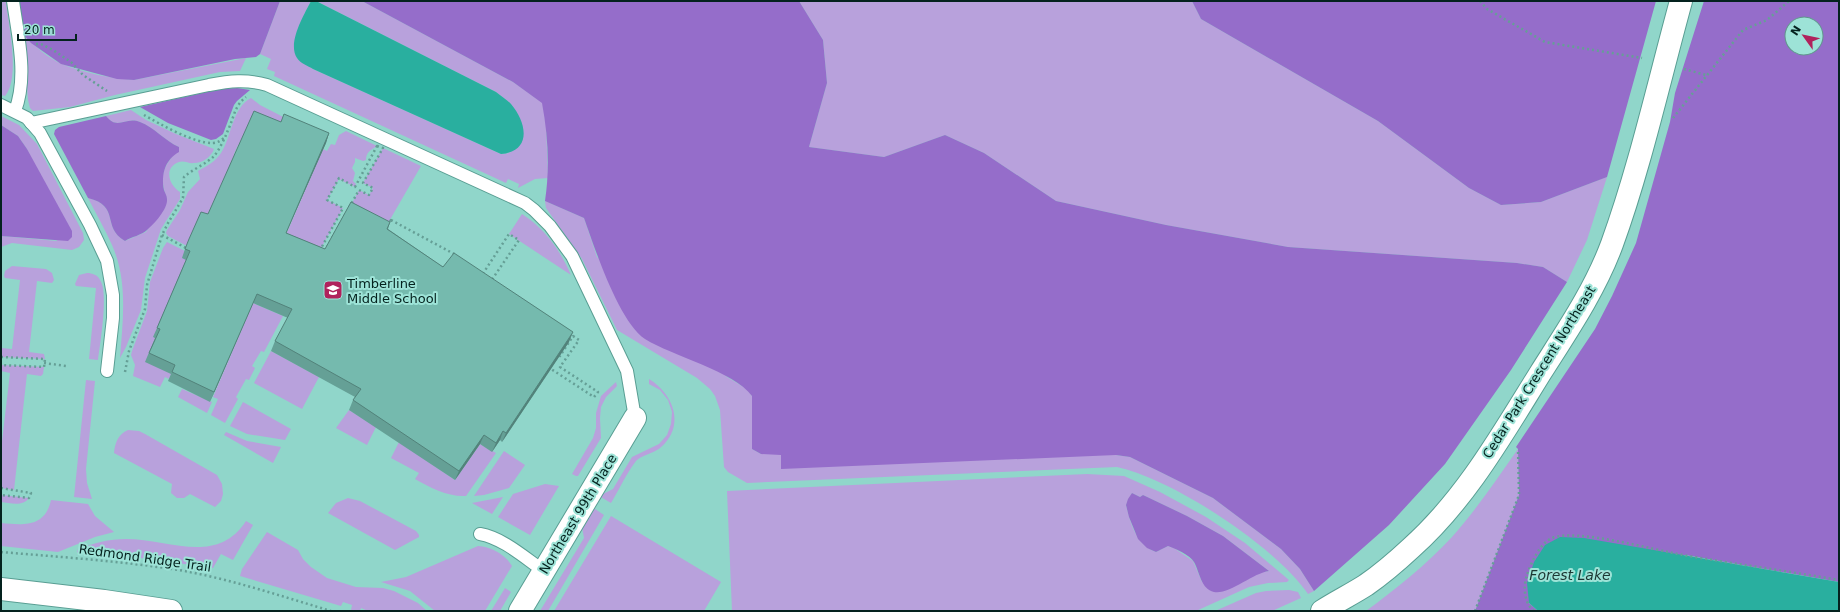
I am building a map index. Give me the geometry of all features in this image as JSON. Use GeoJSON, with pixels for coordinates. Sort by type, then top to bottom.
{"type":"FeatureCollection","features":[{"type":"Feature","properties":{"kind":"street","name":"Cedar Park Crescent Northeast"},"geometry":{"type":"LineString","coordinates":[[1322,611],[1365,585],[1387,568],[1413,546],[1450,507],[1468,484],[1508,426],[1581,308],[1605,259],[1617,228],[1681,1]]}},
{"type":"Feature","properties":{"kind":"street","name":"Northeast 99th Place"},"geometry":{"type":"LineString","coordinates":[[520,611],[635,418]]}},
{"type":"Feature","properties":{"kind":"street"},"geometry":{"type":"LineString","coordinates":[[1,589],[104,601],[171,611]]}},
{"type":"Feature","properties":{"kind":"lane"},"geometry":{"type":"LineString","coordinates":[[13,1],[20,45],[21,90],[15,111]]}},
{"type":"Feature","properties":{"kind":"lane"},"geometry":{"type":"LineString","coordinates":[[31,123],[233,80],[255,82],[267,85],[525,203],[550,226],[572,256],[627,371],[635,418]]}},
{"type":"Feature","properties":{"kind":"lane"},"geometry":{"type":"LineString","coordinates":[[1,106],[15,111],[31,123],[40,133],[61,170],[107,261],[113,295],[113,318],[107,371]]}},
{"type":"Feature","properties":{"kind":"lane"},"geometry":{"type":"LineString","coordinates":[[480,534],[488,535],[499,540],[544,571]]}},
{"type":"Feature","properties":{"kind":"path"},"geometry":{"type":"LineString","coordinates":[[1480,1],[1487,8],[1545,42],[1642,58]]}},
{"type":"Feature","properties":{"kind":"path"},"geometry":{"type":"LineString","coordinates":[[1670,122],[1743,30],[1767,20],[1789,1]]}},
{"type":"Feature","properties":{"kind":"path"},"geometry":{"type":"LineString","coordinates":[[20,45],[41,44],[53,50],[71,62],[83,75],[104,89]]}},
{"type":"Feature","properties":{"kind":"path"},"geometry":{"type":"LineString","coordinates":[[1683,69],[1706,75]]}},
{"type":"Feature","properties":{"kind":"path"},"geometry":{"type":"LineString","coordinates":[[125,372],[129,350],[145,309],[147,285],[162,235],[183,198],[184,177],[195,168],[210,160],[232,122],[235,109],[245,98]]}},
{"type":"Feature","properties":{"kind":"path"},"geometry":{"type":"LineString","coordinates":[[144,115],[172,130],[206,142],[217,142],[224,138]]}},
{"type":"Feature","properties":{"kind":"path"},"geometry":{"type":"LineString","coordinates":[[377,146],[382,148],[363,183],[373,188],[369,195],[359,190],[321,258],[283,242],[284,237],[319,252],[343,208],[327,200],[339,178],[355,187],[377,146]]}},
{"type":"Feature","properties":{"kind":"path"},"geometry":{"type":"LineString","coordinates":[[391,220],[456,255],[455,257],[482,275],[509,234],[519,240],[491,281],[519,300],[517,303],[515,306],[451,263],[440,277],[383,238],[387,232],[384,230],[391,220]]}},
{"type":"Feature","properties":{"kind":"path"},"geometry":{"type":"LineString","coordinates":[[162,235],[186,248]]}},
{"type":"Feature","properties":{"kind":"path"},"geometry":{"type":"LineString","coordinates":[[517,303],[521,306]]}},
{"type":"Feature","properties":{"kind":"path"},"geometry":{"type":"LineString","coordinates":[[565,334],[571,339]]}},
{"type":"Feature","properties":{"kind":"path"},"geometry":{"type":"LineString","coordinates":[[573,336],[579,340],[560,367],[598,392],[594,397],[548,367],[557,354],[560,356],[571,339],[573,336]]}},
{"type":"Feature","properties":{"kind":"path"},"geometry":{"type":"LineString","coordinates":[[1,358],[45,359],[44,367],[1,365]]}},
{"type":"Feature","properties":{"kind":"path"},"geometry":{"type":"LineString","coordinates":[[44,363],[66,366]]}},
{"type":"Feature","properties":{"kind":"path"},"geometry":{"type":"LineString","coordinates":[[1475,611],[1519,495],[1518,449]]}},
{"type":"Feature","properties":{"kind":"path"},"geometry":{"type":"LineString","coordinates":[[1,488],[31,493],[29,498],[1,495]]}},
{"type":"Feature","properties":{"kind":"path"},"geometry":{"type":"LineString","coordinates":[[1534,611],[1528,606],[1526,596],[1525,581],[1529,569],[1540,549],[1550,538],[1563,534],[1600,538],[1684,555],[1839,580]]}},
{"type":"Feature","properties":{"kind":"path","name":"Redmond Ridge Trail"},"geometry":{"type":"LineString","coordinates":[[1,552],[180,570],[219,579],[331,611]]}},
{"type":"Feature","properties":{"kind":"shaded area"},"geometry":{"type":"Polygon","coordinates":[[[1,1],[6,1],[13,64],[10,88],[5,96],[1,95],[1,1]]]}},
{"type":"Feature","properties":{"kind":"shaded area"},"geometry":{"type":"Polygon","coordinates":[[[18,1],[280,1],[260,54],[256,57],[235,59],[134,80],[117,79],[61,64],[31,43],[23,34],[18,1]]]}},
{"type":"Feature","properties":{"kind":"shaded area"},"geometry":{"type":"Polygon","coordinates":[[[280,1],[311,1],[300,24],[302,62],[313,69],[501,154],[509,153],[511,104],[496,92],[316,1],[362,1],[513,82],[543,103],[546,124],[548,178],[535,179],[518,188],[519,184],[508,179],[506,183],[274,76],[275,72],[267,69],[271,59],[260,54],[280,1]]]}},
{"type":"Feature","properties":{"kind":"shaded area"},"geometry":{"type":"Polygon","coordinates":[[[362,1],[799,1],[823,40],[827,83],[809,147],[884,157],[945,135],[984,153],[1056,201],[1166,225],[1288,247],[1517,263],[1543,267],[1567,282],[1511,370],[1445,464],[1389,525],[1314,591],[1300,569],[1281,549],[1213,498],[1130,457],[1116,455],[781,469],[781,455],[761,454],[752,449],[752,396],[743,387],[717,371],[671,352],[645,339],[635,330],[626,317],[609,284],[584,218],[545,201],[547,189],[548,152],[542,103],[513,82],[362,1]]]}},
{"type":"Feature","properties":{"kind":"shaded area"},"geometry":{"type":"Polygon","coordinates":[[[799,1],[1192,1],[1201,19],[1378,121],[1469,188],[1501,205],[1541,202],[1607,177],[1587,240],[1567,282],[1543,267],[1517,263],[1288,247],[1166,225],[1056,201],[984,153],[945,135],[884,157],[809,147],[827,83],[823,40],[799,1]]]}},
{"type":"Feature","properties":{"kind":"shaded area"},"geometry":{"type":"Polygon","coordinates":[[[1192,1],[1656,1],[1607,177],[1541,202],[1501,205],[1469,188],[1378,121],[1201,19],[1192,1]]]}},
{"type":"Feature","properties":{"kind":"shaded area"},"geometry":{"type":"Polygon","coordinates":[[[1704,1],[1839,1],[1839,582],[1685,555],[1529,603],[1538,611],[1475,611],[1519,495],[1518,449],[1516,447],[1595,329],[1612,296],[1636,243],[1670,122],[1675,93],[1704,1]]]}},
{"type":"Feature","properties":{"kind":"shaded area"},"geometry":{"type":"Polygon","coordinates":[[[23,34],[41,51],[62,64],[106,76],[134,80],[246,58],[240,71],[220,72],[115,95],[70,107],[33,111],[30,108],[28,100],[23,34]]]}},
{"type":"Feature","properties":{"kind":"shaded area"},"geometry":{"type":"Polygon","coordinates":[[[237,88],[250,90],[234,105],[223,134],[216,139],[211,140],[168,123],[140,107],[220,89],[237,88]]]}},
{"type":"Feature","properties":{"kind":"shaded area"},"geometry":{"type":"Polygon","coordinates":[[[251,98],[260,105],[293,122],[238,145],[234,154],[238,156],[205,223],[187,246],[168,236],[166,233],[167,230],[180,210],[188,192],[200,179],[198,171],[219,156],[225,146],[236,115],[240,108],[251,98]]]}},
{"type":"Feature","properties":{"kind":"shaded area"},"geometry":{"type":"Polygon","coordinates":[[[131,110],[146,120],[214,149],[211,155],[203,161],[197,163],[179,162],[171,168],[169,172],[169,177],[173,185],[180,192],[180,199],[161,229],[145,278],[141,310],[120,358],[123,300],[120,272],[112,245],[88,198],[104,206],[108,211],[114,230],[125,241],[146,232],[167,199],[163,183],[164,171],[179,147],[145,124],[135,121],[118,123],[110,120],[106,116],[131,110]]]}},
{"type":"Feature","properties":{"kind":"shaded area"},"geometry":{"type":"Polygon","coordinates":[[[1,116],[19,125],[37,144],[83,233],[84,240],[79,247],[72,250],[12,243],[1,247],[1,236],[57,241],[27,149],[18,136],[1,125],[1,116]]]}},
{"type":"Feature","properties":{"kind":"shaded area"},"geometry":{"type":"Polygon","coordinates":[[[106,116],[110,120],[118,123],[135,121],[145,124],[179,147],[179,152],[170,159],[165,168],[163,184],[167,203],[163,212],[145,232],[125,241],[114,230],[108,211],[104,206],[88,198],[54,134],[55,130],[59,127],[106,116]]]}},
{"type":"Feature","properties":{"kind":"shaded area"},"geometry":{"type":"Polygon","coordinates":[[[1,125],[18,136],[27,149],[72,231],[72,237],[68,241],[1,236],[1,125]]]}},
{"type":"Feature","properties":{"kind":"shaded area"},"geometry":{"type":"Polygon","coordinates":[[[346,131],[377,146],[368,153],[366,160],[363,161],[355,158],[352,168],[355,173],[353,181],[356,184],[355,187],[339,179],[327,200],[343,208],[319,252],[285,237],[323,149],[327,151],[331,144],[335,145],[339,135],[346,131]]]}},
{"type":"Feature","properties":{"kind":"shaded area"},"geometry":{"type":"Polygon","coordinates":[[[383,148],[421,166],[384,230],[348,211],[359,190],[369,195],[373,188],[363,183],[383,148]]]}},
{"type":"Feature","properties":{"kind":"shaded area"},"geometry":{"type":"Polygon","coordinates":[[[545,201],[584,218],[597,257],[727,377],[747,389],[752,396],[752,449],[761,454],[1116,455],[1130,457],[1213,498],[1281,549],[1300,569],[1314,591],[1308,594],[1273,556],[1222,517],[1166,485],[1140,474],[1117,467],[747,483],[728,472],[724,467],[720,410],[715,396],[710,389],[697,378],[617,330],[582,259],[546,208],[545,201]]]}},
{"type":"Feature","properties":{"kind":"shaded area"},"geometry":{"type":"Polygon","coordinates":[[[522,214],[545,233],[562,257],[571,275],[509,234],[522,214]]]}},
{"type":"Feature","properties":{"kind":"shaded area"},"geometry":{"type":"Polygon","coordinates":[[[167,242],[185,251],[187,260],[156,338],[171,374],[169,379],[165,377],[160,387],[133,376],[135,365],[131,355],[147,311],[150,282],[163,248],[167,242]]]}},
{"type":"Feature","properties":{"kind":"shaded area"},"geometry":{"type":"Polygon","coordinates":[[[12,266],[46,269],[52,273],[54,280],[52,283],[37,281],[29,352],[44,354],[45,359],[1,357],[1,348],[12,349],[20,280],[5,278],[4,276],[5,271],[12,266]]]}},
{"type":"Feature","properties":{"kind":"shaded area"},"geometry":{"type":"Polygon","coordinates":[[[91,273],[98,277],[103,286],[104,306],[98,360],[89,359],[96,288],[76,286],[75,284],[79,275],[91,273]]]}},
{"type":"Feature","properties":{"kind":"shaded area"},"geometry":{"type":"Polygon","coordinates":[[[253,303],[283,316],[264,352],[261,351],[252,366],[255,368],[249,380],[246,379],[236,397],[238,399],[225,423],[211,415],[218,399],[213,397],[253,303]]]}},
{"type":"Feature","properties":{"kind":"shaded area"},"geometry":{"type":"Polygon","coordinates":[[[271,351],[319,377],[302,409],[254,383],[271,351]]]}},
{"type":"Feature","properties":{"kind":"shaded area"},"geometry":{"type":"Polygon","coordinates":[[[1,365],[44,367],[43,374],[41,376],[27,374],[14,490],[1,488],[1,450],[10,373],[1,371],[1,365]]]}},
{"type":"Feature","properties":{"kind":"shaded area"},"geometry":{"type":"Polygon","coordinates":[[[649,379],[658,385],[670,402],[674,411],[675,421],[673,430],[668,440],[660,448],[636,461],[611,503],[599,496],[613,489],[632,457],[659,444],[667,435],[671,424],[672,412],[668,400],[660,390],[649,384],[649,379]]]}},
{"type":"Feature","properties":{"kind":"shaded area"},"geometry":{"type":"Polygon","coordinates":[[[86,380],[95,381],[86,469],[87,483],[92,499],[74,497],[86,380]]]}},
{"type":"Feature","properties":{"kind":"shaded area"},"geometry":{"type":"Polygon","coordinates":[[[616,382],[617,386],[606,397],[601,407],[601,438],[578,476],[576,476],[572,474],[593,438],[596,428],[596,413],[601,396],[616,382]]]}},
{"type":"Feature","properties":{"kind":"shaded area"},"geometry":{"type":"Polygon","coordinates":[[[182,389],[212,402],[207,413],[178,397],[182,389]]]}},
{"type":"Feature","properties":{"kind":"shaded area"},"geometry":{"type":"Polygon","coordinates":[[[243,402],[291,429],[285,440],[247,434],[230,426],[243,402]]]}},
{"type":"Feature","properties":{"kind":"shaded area"},"geometry":{"type":"Polygon","coordinates":[[[349,410],[376,427],[367,445],[336,428],[349,410]]]}},
{"type":"Feature","properties":{"kind":"shaded area"},"geometry":{"type":"Polygon","coordinates":[[[128,430],[139,431],[145,434],[217,475],[222,484],[223,494],[221,501],[215,507],[190,494],[184,498],[177,498],[171,493],[172,484],[114,453],[118,439],[128,430]]]}},
{"type":"Feature","properties":{"kind":"shaded area"},"geometry":{"type":"Polygon","coordinates":[[[226,432],[247,441],[281,447],[273,463],[224,435],[226,432]]]}},
{"type":"Feature","properties":{"kind":"shaded area"},"geometry":{"type":"Polygon","coordinates":[[[399,442],[455,480],[480,444],[496,453],[466,496],[459,496],[427,486],[415,479],[419,473],[391,458],[399,442]]]}},
{"type":"Feature","properties":{"kind":"shaded area"},"geometry":{"type":"Polygon","coordinates":[[[1518,449],[1519,495],[1475,611],[1366,611],[1410,576],[1452,537],[1478,505],[1518,449]]]}},
{"type":"Feature","properties":{"kind":"shaded area"},"geometry":{"type":"Polygon","coordinates":[[[504,451],[525,465],[509,488],[484,495],[474,496],[504,451]]]}},
{"type":"Feature","properties":{"kind":"shaded area"},"geometry":{"type":"Polygon","coordinates":[[[1087,474],[1124,476],[1160,492],[1206,517],[1245,543],[1289,580],[1287,582],[1268,583],[1249,587],[1196,611],[732,611],[727,491],[1087,474]],[[1132,493],[1126,505],[1132,527],[1139,539],[1149,549],[1156,552],[1168,546],[1174,548],[1193,561],[1202,582],[1269,571],[1223,536],[1187,516],[1143,495],[1140,497],[1132,493]]]}},
{"type":"Feature","properties":{"kind":"shaded area"},"geometry":{"type":"Polygon","coordinates":[[[545,484],[559,486],[530,535],[498,517],[513,494],[545,484]]]}},
{"type":"Feature","properties":{"kind":"shaded area"},"geometry":{"type":"Polygon","coordinates":[[[1132,493],[1140,497],[1143,495],[1187,516],[1223,536],[1269,571],[1220,592],[1214,592],[1206,588],[1192,559],[1168,546],[1156,552],[1147,548],[1138,539],[1126,505],[1132,493]]]}},
{"type":"Feature","properties":{"kind":"shaded area"},"geometry":{"type":"Polygon","coordinates":[[[1,495],[29,498],[23,503],[12,504],[1,502],[1,495]]]}},
{"type":"Feature","properties":{"kind":"shaded area"},"geometry":{"type":"Polygon","coordinates":[[[503,497],[492,514],[472,503],[503,497]]]}},
{"type":"Feature","properties":{"kind":"shaded area"},"geometry":{"type":"Polygon","coordinates":[[[348,498],[360,501],[416,531],[419,537],[395,550],[328,513],[336,503],[348,498]]]}},
{"type":"Feature","properties":{"kind":"shaded area"},"geometry":{"type":"Polygon","coordinates":[[[51,500],[88,504],[95,516],[114,532],[95,537],[58,552],[1,546],[1,523],[32,523],[44,516],[51,500]]]}},
{"type":"Feature","properties":{"kind":"shaded area"},"geometry":{"type":"Polygon","coordinates":[[[592,507],[604,515],[548,611],[540,611],[584,538],[582,527],[592,507]]]}},
{"type":"Feature","properties":{"kind":"shaded area"},"geometry":{"type":"Polygon","coordinates":[[[611,516],[721,582],[704,611],[554,611],[611,516]]]}},
{"type":"Feature","properties":{"kind":"shaded area"},"geometry":{"type":"Polygon","coordinates":[[[246,521],[253,525],[233,560],[221,554],[213,568],[119,555],[119,552],[116,551],[115,555],[79,554],[77,552],[78,549],[90,545],[120,539],[142,540],[191,547],[207,546],[221,543],[234,535],[246,521]]]}},
{"type":"Feature","properties":{"kind":"shaded area"},"geometry":{"type":"Polygon","coordinates":[[[267,532],[298,550],[303,559],[311,567],[327,578],[356,587],[383,588],[394,591],[418,603],[427,611],[368,611],[361,608],[360,611],[351,610],[352,605],[343,602],[341,606],[240,576],[242,569],[267,532]]]}},
{"type":"Feature","properties":{"kind":"shaded area"},"geometry":{"type":"Polygon","coordinates":[[[478,546],[497,552],[506,558],[512,566],[485,611],[435,611],[410,591],[381,582],[406,577],[478,546]]]}},
{"type":"Feature","properties":{"kind":"shaded area"},"geometry":{"type":"Polygon","coordinates":[[[505,588],[511,592],[500,611],[491,611],[505,588]]]}},
{"type":"Feature","properties":{"kind":"shaded area"},"geometry":{"type":"Polygon","coordinates":[[[1289,590],[1298,592],[1301,598],[1272,611],[1215,611],[1256,593],[1289,590]]]}},
{"type":"Feature","properties":{"kind":"water"},"geometry":{"type":"Polygon","coordinates":[[[311,1],[316,1],[496,92],[511,104],[521,119],[524,135],[518,148],[511,152],[501,154],[302,63],[298,60],[294,52],[295,37],[311,1]]]}},
{"type":"Feature","properties":{"kind":"water","name":"Forest Lake"},"geometry":{"type":"Polygon","coordinates":[[[1560,537],[1584,538],[1839,582],[1839,611],[1538,611],[1529,603],[1527,583],[1534,562],[1545,545],[1560,537]]]}},
{"type":"Feature","properties":{"kind":"building","name":"Timberline Middle School"},"geometry":{"type":"Polygon","coordinates":[[[254,111],[281,122],[284,114],[329,133],[286,233],[325,249],[351,202],[390,222],[387,229],[443,267],[454,253],[573,332],[506,433],[503,431],[496,443],[484,435],[459,471],[353,400],[361,389],[275,341],[292,309],[257,294],[214,392],[172,372],[175,365],[149,353],[160,329],[157,328],[190,251],[185,249],[189,239],[201,212],[208,214],[254,111]]]}},
{"type":"Feature","properties":{"kind":"place","name":"Timberline Middle School"},"geometry":{"type":"Point","coordinates":[333,290]}}]}
